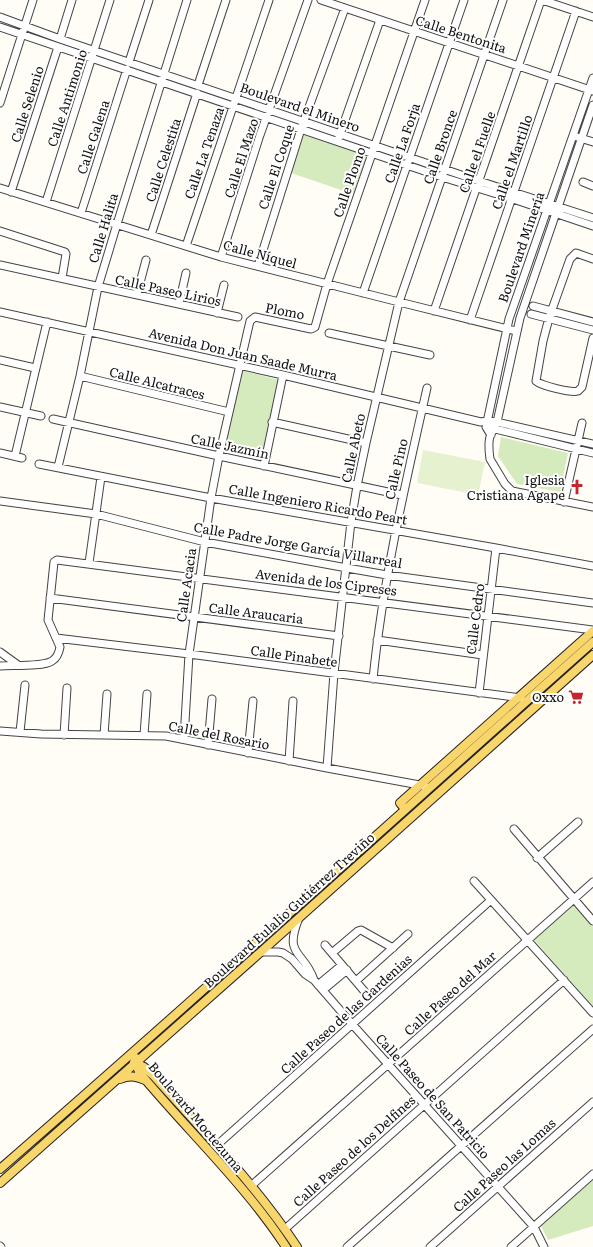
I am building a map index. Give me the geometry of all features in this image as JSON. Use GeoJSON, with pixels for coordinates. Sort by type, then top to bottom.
{"type":"FeatureCollection","features":[{"type":"Feature","properties":{"kind":"main road"},"geometry":{"type":"LineString","coordinates":[[405,809],[400,802],[593,631]]}},
{"type":"Feature","properties":{"kind":"main road","name":"Boulevard Eulalio Gutiérrez Treviño"},"geometry":{"type":"LineString","coordinates":[[0,1169],[158,1031],[593,642]]}},
{"type":"Feature","properties":{"kind":"main road"},"geometry":{"type":"LineString","coordinates":[[572,661],[586,654],[593,654]]}},
{"type":"Feature","properties":{"kind":"main road","name":"Boulevard Eulalio Gutiérrez Treviño"},"geometry":{"type":"LineString","coordinates":[[0,1183],[261,952],[593,654]]}},
{"type":"Feature","properties":{"kind":"main road"},"geometry":{"type":"LineString","coordinates":[[109,1074],[131,1062],[136,1063],[139,1053],[158,1031]]}},
{"type":"Feature","properties":{"kind":"main road","name":"Boulevard Moctezuma"},"geometry":{"type":"LineString","coordinates":[[136,1063],[139,1072],[246,1195],[277,1232],[286,1247]]}},
{"type":"Feature","properties":{"kind":"main road","name":"Boulevard Moctezuma"},"geometry":{"type":"LineString","coordinates":[[136,1063],[144,1067],[154,1076],[216,1146],[251,1186],[285,1229],[297,1247]]}},
{"type":"Feature","properties":{"kind":"main road"},"geometry":{"type":"LineString","coordinates":[[114,1082],[129,1076],[138,1077],[147,1081]]}},
{"type":"Feature","properties":{"kind":"street"},"geometry":{"type":"LineString","coordinates":[[0,103],[33,0]]}},
{"type":"Feature","properties":{"kind":"street"},"geometry":{"type":"LineString","coordinates":[[60,39],[72,0]]}},
{"type":"Feature","properties":{"kind":"street","name":"Calle Antimonio"},"geometry":{"type":"LineString","coordinates":[[46,202],[110,0]]}},
{"type":"Feature","properties":{"kind":"street","name":"Calle Galena"},"geometry":{"type":"LineString","coordinates":[[80,213],[149,0]]}},
{"type":"Feature","properties":{"kind":"street","name":"Calle Halita"},"geometry":{"type":"LineString","coordinates":[[58,468],[80,376],[98,287],[187,0]]}},
{"type":"Feature","properties":{"kind":"street"},"geometry":{"type":"LineString","coordinates":[[198,85],[226,0]]}},
{"type":"Feature","properties":{"kind":"street","name":"Calle La Tenaza"},"geometry":{"type":"LineString","coordinates":[[186,246],[269,0]]}},
{"type":"Feature","properties":{"kind":"street","name":"Calle El Mazo"},"geometry":{"type":"LineString","coordinates":[[222,257],[267,117],[308,0]]}},
{"type":"Feature","properties":{"kind":"street","name":"Calle Bentonita"},"geometry":{"type":"LineString","coordinates":[[321,0],[591,90]]}},
{"type":"Feature","properties":{"kind":"street","name":"Calle Plomo"},"geometry":{"type":"LineString","coordinates":[[314,328],[327,284],[425,0]]}},
{"type":"Feature","properties":{"kind":"street","name":"Calle La Forja"},"geometry":{"type":"LineString","coordinates":[[363,293],[464,0]]}},
{"type":"Feature","properties":{"kind":"street","name":"Calle Bronce"},"geometry":{"type":"LineString","coordinates":[[399,302],[503,0]]}},
{"type":"Feature","properties":{"kind":"street"},"geometry":{"type":"LineString","coordinates":[[542,0],[593,17]]}},
{"type":"Feature","properties":{"kind":"street","name":"Calle el Fuelle"},"geometry":{"type":"LineString","coordinates":[[434,311],[542,0]]}},
{"type":"Feature","properties":{"kind":"street","name":"Calle El Coque"},"geometry":{"type":"LineString","coordinates":[[258,266],[301,129],[344,8]]}},
{"type":"Feature","properties":{"kind":"street","name":"Calle el Martillo"},"geometry":{"type":"LineString","coordinates":[[470,320],[576,11]]}},
{"type":"Feature","properties":{"kind":"street","name":"Boulevard el Minero"},"geometry":{"type":"LineString","coordinates":[[0,17],[60,39],[93,54],[128,66],[162,81],[197,93],[270,110],[340,133],[406,165],[442,177],[549,203],[593,218]]}},
{"type":"Feature","properties":{"kind":"street"},"geometry":{"type":"LineString","coordinates":[[337,141],[380,20]]}},
{"type":"Feature","properties":{"kind":"street","name":"Boulevard el Minero"},"geometry":{"type":"LineString","coordinates":[[0,27],[58,47],[93,54]]}},
{"type":"Feature","properties":{"kind":"street","name":"Calle Selenio"},"geometry":{"type":"LineString","coordinates":[[11,192],[58,47]]}},
{"type":"Feature","properties":{"kind":"street","name":"Boulevard el Minero"},"geometry":{"type":"LineString","coordinates":[[128,66],[164,73],[198,85],[267,117],[337,141],[409,157],[445,169],[478,185]]}},
{"type":"Feature","properties":{"kind":"street","name":"Boulevard Minería"},"geometry":{"type":"LineString","coordinates":[[485,423],[507,329],[546,210],[591,90],[593,78]]}},
{"type":"Feature","properties":{"kind":"street","name":"Calle Celestita"},"geometry":{"type":"LineString","coordinates":[[151,235],[197,93]]}},
{"type":"Feature","properties":{"kind":"street","name":"Boulevard Minería"},"geometry":{"type":"LineString","coordinates":[[593,105],[525,301],[516,331],[489,450],[490,458],[508,488],[517,493],[593,507]]}},
{"type":"Feature","properties":{"kind":"street"},"geometry":{"type":"LineString","coordinates":[[573,136],[593,142]]}},
{"type":"Feature","properties":{"kind":"street"},"geometry":{"type":"LineString","coordinates":[[583,182],[593,186]]}},
{"type":"Feature","properties":{"kind":"street","name":"Calle Níquel"},"geometry":{"type":"LineString","coordinates":[[0,188],[222,257],[516,331]]}},
{"type":"Feature","properties":{"kind":"street","name":"Boulevard el Minero"},"geometry":{"type":"LineString","coordinates":[[514,195],[546,210],[593,226]]}},
{"type":"Feature","properties":{"kind":"street"},"geometry":{"type":"LineString","coordinates":[[0,231],[65,252],[66,254],[62,278]]}},
{"type":"Feature","properties":{"kind":"street"},"geometry":{"type":"LineString","coordinates":[[593,259],[578,253],[572,256],[550,315],[536,379],[538,383],[571,392],[581,390],[593,338]]}},
{"type":"Feature","properties":{"kind":"street"},"geometry":{"type":"LineString","coordinates":[[137,294],[146,260]]}},
{"type":"Feature","properties":{"kind":"street","name":"Calle Paseo Lirios"},"geometry":{"type":"LineString","coordinates":[[0,265],[238,317]]}},
{"type":"Feature","properties":{"kind":"street"},"geometry":{"type":"LineString","coordinates":[[179,304],[186,273]]}},
{"type":"Feature","properties":{"kind":"street"},"geometry":{"type":"LineString","coordinates":[[218,312],[224,286]]}},
{"type":"Feature","properties":{"kind":"street","name":"Calle Abeto"},"geometry":{"type":"LineString","coordinates":[[327,768],[334,674],[344,597],[351,522],[366,443],[399,302]]}},
{"type":"Feature","properties":{"kind":"street"},"geometry":{"type":"LineString","coordinates":[[533,306],[550,315],[593,330]]}},
{"type":"Feature","properties":{"kind":"street","name":"Avenida Don Juan Saade Murra"},"geometry":{"type":"LineString","coordinates":[[0,312],[423,407],[485,423],[496,422],[593,444]]}},
{"type":"Feature","properties":{"kind":"street"},"geometry":{"type":"LineString","coordinates":[[531,314],[550,315],[593,322]]}},
{"type":"Feature","properties":{"kind":"street","name":"Plomo"},"geometry":{"type":"LineString","coordinates":[[251,319],[255,317],[311,329],[314,328]]}},
{"type":"Feature","properties":{"kind":"street","name":"Calle Acacia"},"geometry":{"type":"LineString","coordinates":[[184,739],[189,654],[211,498],[219,456],[251,319]]}},
{"type":"Feature","properties":{"kind":"street"},"geometry":{"type":"LineString","coordinates":[[0,453],[19,457],[25,412],[47,322]]}},
{"type":"Feature","properties":{"kind":"street"},"geometry":{"type":"LineString","coordinates":[[329,333],[430,355]]}},
{"type":"Feature","properties":{"kind":"street"},"geometry":{"type":"LineString","coordinates":[[0,360],[35,368]]}},
{"type":"Feature","properties":{"kind":"street"},"geometry":{"type":"LineString","coordinates":[[264,466],[283,375]]}},
{"type":"Feature","properties":{"kind":"street","name":"Calle Alcatraces"},"geometry":{"type":"LineString","coordinates":[[80,376],[229,412]]}},
{"type":"Feature","properties":{"kind":"street","name":"Calle Pino"},"geometry":{"type":"LineString","coordinates":[[374,679],[382,602],[402,495],[427,388]]}},
{"type":"Feature","properties":{"kind":"street"},"geometry":{"type":"LineString","coordinates":[[0,407],[41,416]]}},
{"type":"Feature","properties":{"kind":"street","name":"Calle Jazmín"},"geometry":{"type":"LineString","coordinates":[[52,419],[402,495]]}},
{"type":"Feature","properties":{"kind":"street"},"geometry":{"type":"LineString","coordinates":[[272,422],[366,443]]}},
{"type":"Feature","properties":{"kind":"street","name":"Avenida Don Juan Saade Murra"},"geometry":{"type":"LineString","coordinates":[[485,423],[493,432],[593,453]]}},
{"type":"Feature","properties":{"kind":"street"},"geometry":{"type":"LineString","coordinates":[[564,502],[582,423]]}},
{"type":"Feature","properties":{"kind":"street","name":"Calle Ingeniero Ricardo Peart"},"geometry":{"type":"LineString","coordinates":[[39,464],[211,498],[593,566]]}},
{"type":"Feature","properties":{"kind":"street"},"geometry":{"type":"LineString","coordinates":[[89,563],[101,477]]}},
{"type":"Feature","properties":{"kind":"street","name":"Calle Padre Jorge García Villarreal"},"geometry":{"type":"LineString","coordinates":[[0,501],[96,514],[204,542],[387,575],[593,603]]}},
{"type":"Feature","properties":{"kind":"street","name":"Calle Cedro"},"geometry":{"type":"LineString","coordinates":[[478,693],[496,548]]}},
{"type":"Feature","properties":{"kind":"street","name":"Avenida de los Cipreses"},"geometry":{"type":"LineString","coordinates":[[50,598],[54,562],[56,560],[488,615],[593,631]]}},
{"type":"Feature","properties":{"kind":"street"},"geometry":{"type":"LineString","coordinates":[[0,666],[43,664],[54,660],[59,651],[59,644],[48,620],[50,598]]}},
{"type":"Feature","properties":{"kind":"street","name":"Calle Araucaria"},"geometry":{"type":"LineString","coordinates":[[50,598],[339,636]]}},
{"type":"Feature","properties":{"kind":"street","name":"Calle Pinabete"},"geometry":{"type":"LineString","coordinates":[[56,638],[529,699]]}},
{"type":"Feature","properties":{"kind":"street"},"geometry":{"type":"LineString","coordinates":[[377,640],[483,655]]}},
{"type":"Feature","properties":{"kind":"street"},"geometry":{"type":"LineString","coordinates":[[0,652],[18,665]]}},
{"type":"Feature","properties":{"kind":"street"},"geometry":{"type":"LineString","coordinates":[[20,732],[25,685]]}},
{"type":"Feature","properties":{"kind":"street"},"geometry":{"type":"LineString","coordinates":[[64,735],[67,688]]}},
{"type":"Feature","properties":{"kind":"street"},"geometry":{"type":"LineString","coordinates":[[104,735],[107,694]]}},
{"type":"Feature","properties":{"kind":"street"},"geometry":{"type":"LineString","coordinates":[[144,736],[147,694]]}},
{"type":"Feature","properties":{"kind":"street"},"geometry":{"type":"LineString","coordinates":[[208,745],[212,699]]}},
{"type":"Feature","properties":{"kind":"street"},"geometry":{"type":"LineString","coordinates":[[248,753],[253,701]]}},
{"type":"Feature","properties":{"kind":"street"},"geometry":{"type":"LineString","coordinates":[[289,761],[293,702]]}},
{"type":"Feature","properties":{"kind":"street","name":"Calle del Rosario"},"geometry":{"type":"LineString","coordinates":[[0,731],[64,735],[166,736],[289,761],[431,787]]}},
{"type":"Feature","properties":{"kind":"street"},"geometry":{"type":"LineString","coordinates":[[538,858],[578,822]]}},
{"type":"Feature","properties":{"kind":"street"},"geometry":{"type":"LineString","coordinates":[[514,829],[593,921]]}},
{"type":"Feature","properties":{"kind":"street"},"geometry":{"type":"LineString","coordinates":[[474,881],[593,1013]]}},
{"type":"Feature","properties":{"kind":"street","name":"Calle Paseo del Mar"},"geometry":{"type":"LineString","coordinates":[[251,1186],[593,882]]}},
{"type":"Feature","properties":{"kind":"street","name":"Calle Paseo de las Gardenias"},"geometry":{"type":"LineString","coordinates":[[216,1146],[491,900]]}},
{"type":"Feature","properties":{"kind":"street","name":"Calle Paseo de San Patricio"},"geometry":{"type":"LineString","coordinates":[[300,917],[293,935],[293,945],[297,955],[311,970],[319,985]]}},
{"type":"Feature","properties":{"kind":"street"},"geometry":{"type":"LineString","coordinates":[[332,953],[359,930],[393,948]]}},
{"type":"Feature","properties":{"kind":"street"},"geometry":{"type":"LineString","coordinates":[[356,981],[408,934]]}},
{"type":"Feature","properties":{"kind":"street"},"geometry":{"type":"LineString","coordinates":[[325,945],[365,992]]}},
{"type":"Feature","properties":{"kind":"street","name":"Calle Paseo de San Patricio"},"geometry":{"type":"LineString","coordinates":[[261,952],[283,953],[292,959],[305,974],[319,985],[388,1065],[534,1227],[544,1247]]}},
{"type":"Feature","properties":{"kind":"street"},"geometry":{"type":"LineString","coordinates":[[319,985],[345,968]]}},
{"type":"Feature","properties":{"kind":"street","name":"Calle Paseo de los Delfines"},"geometry":{"type":"LineString","coordinates":[[285,1229],[564,980]]}},
{"type":"Feature","properties":{"kind":"street"},"geometry":{"type":"LineString","coordinates":[[347,1247],[593,1029]]}},
{"type":"Feature","properties":{"kind":"street","name":"Calle Paseo las Lomas"},"geometry":{"type":"LineString","coordinates":[[430,1247],[593,1102]]}},
{"type":"Feature","properties":{"kind":"street"},"geometry":{"type":"LineString","coordinates":[[511,1247],[593,1174]]}},
{"type":"Feature","properties":{"kind":"green space"},"geometry":{"type":"Polygon","coordinates":[[[302,133],[367,155],[353,194],[291,173],[302,133]]]}},
{"type":"Feature","properties":{"kind":"green space"},"geometry":{"type":"Polygon","coordinates":[[[241,370],[279,380],[262,458],[224,449],[241,370]]]}},
{"type":"Feature","properties":{"kind":"green space"},"geometry":{"type":"Polygon","coordinates":[[[501,437],[568,453],[560,492],[517,484],[498,456],[501,437]]]}},
{"type":"Feature","properties":{"kind":"green space"},"geometry":{"type":"Polygon","coordinates":[[[423,450],[485,462],[478,495],[417,483],[423,450]]]}},
{"type":"Feature","properties":{"kind":"green space"},"geometry":{"type":"Polygon","coordinates":[[[573,904],[593,927],[593,1006],[534,940],[573,904]]]}},
{"type":"Feature","properties":{"kind":"green space"},"geometry":{"type":"Polygon","coordinates":[[[593,1179],[593,1226],[548,1240],[541,1226],[593,1179]]]}},
{"type":"Feature","properties":{"kind":"place","name":"Iglesia Cristiana Agape"},"geometry":{"type":"Point","coordinates":[577,487]}},
{"type":"Feature","properties":{"kind":"place","name":"Oxxo"},"geometry":{"type":"Point","coordinates":[576,697]}}]}
